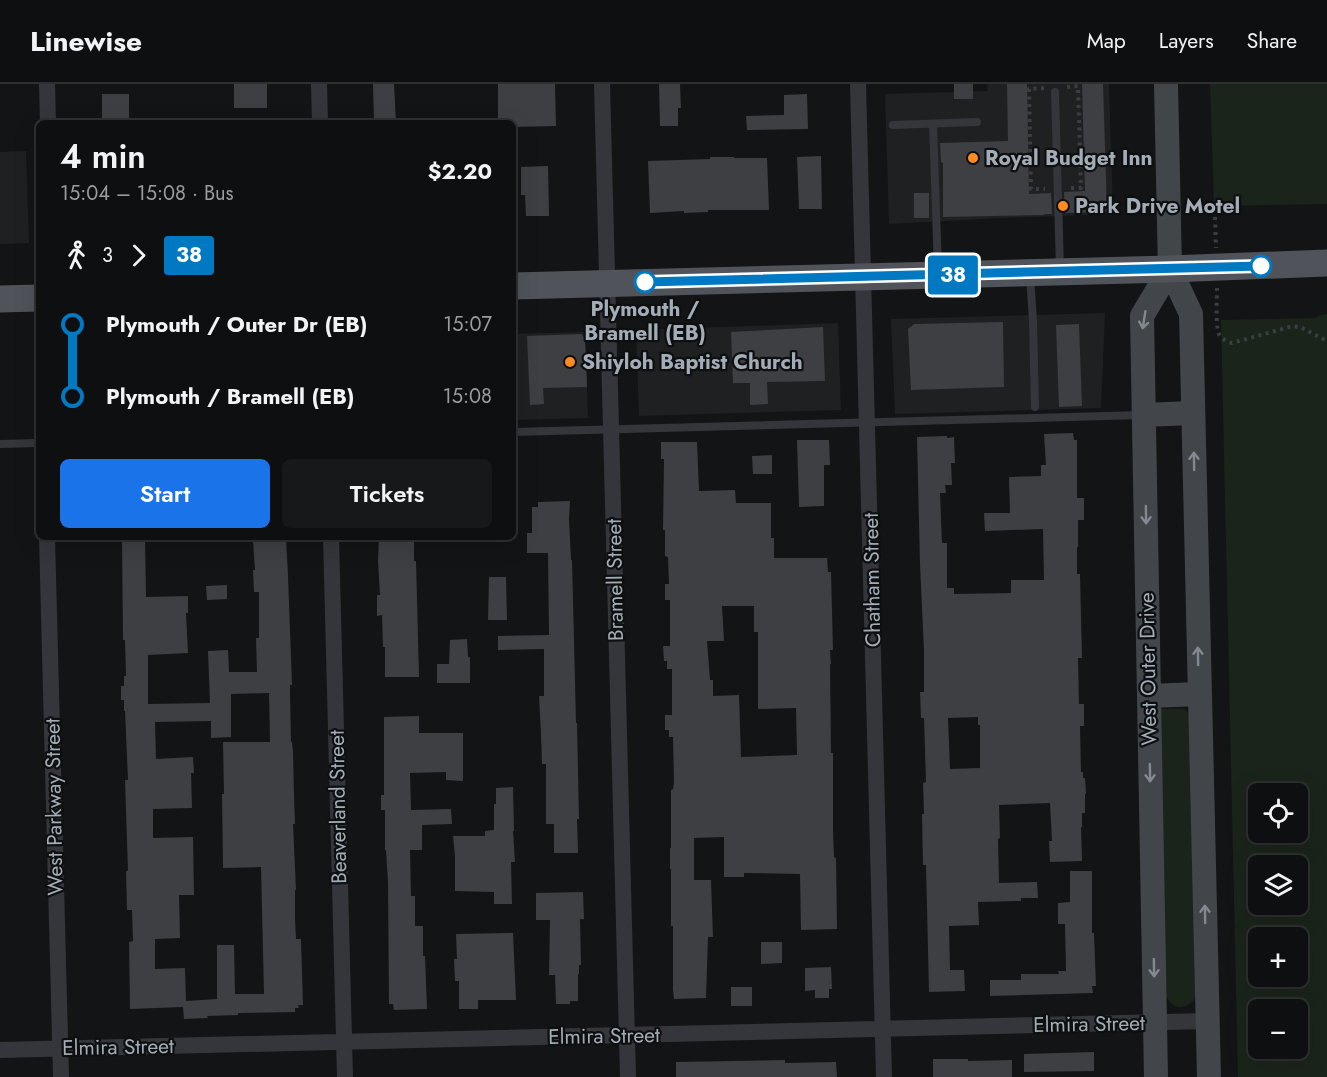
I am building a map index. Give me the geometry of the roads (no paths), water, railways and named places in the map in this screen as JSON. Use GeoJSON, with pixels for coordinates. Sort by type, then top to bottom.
{"type":"FeatureCollection","features":[{"type":"Feature","properties":{"kind":"main road"},"geometry":{"type":"LineString","coordinates":[[1166,84],[1170,269],[1191,314],[1209,1077]]}},
{"type":"Feature","properties":{"kind":"main road"},"geometry":{"type":"LineString","coordinates":[[516,286],[1327,263]]}},
{"type":"Feature","properties":{"kind":"main road","name":"West Outer Drive"},"geometry":{"type":"LineString","coordinates":[[1156,1077],[1142,316],[1170,269]]}},
{"type":"Feature","properties":{"kind":"main road"},"geometry":{"type":"LineString","coordinates":[[0,299],[36,298]]}},
{"type":"Feature","properties":{"kind":"main road"},"geometry":{"type":"LineString","coordinates":[[1144,415],[1193,413]]}},
{"type":"Feature","properties":{"kind":"main road"},"geometry":{"type":"LineString","coordinates":[[1149,696],[1199,694]]}},
{"type":"Feature","properties":{"kind":"street"},"geometry":{"type":"LineString","coordinates":[[47,84],[48,120]]}},
{"type":"Feature","properties":{"kind":"street"},"geometry":{"type":"LineString","coordinates":[[319,84],[320,120]]}},
{"type":"Feature","properties":{"kind":"street","name":"Bramell Street"},"geometry":{"type":"LineString","coordinates":[[602,84],[628,1077]]}},
{"type":"Feature","properties":{"kind":"street","name":"Chatham Street"},"geometry":{"type":"LineString","coordinates":[[858,84],[884,1077]]}},
{"type":"Feature","properties":{"kind":"street","name":"West Parkway Street"},"geometry":{"type":"LineString","coordinates":[[47,540],[61,1077]]}},
{"type":"Feature","properties":{"kind":"street","name":"Beaverland Street"},"geometry":{"type":"LineString","coordinates":[[331,540],[345,1077]]}},
{"type":"Feature","properties":{"kind":"street","name":"Elmira Street"},"geometry":{"type":"LineString","coordinates":[[0,1050],[1207,1021]]}},
{"type":"Feature","properties":{"kind":"lane"},"geometry":{"type":"LineString","coordinates":[[1055,92],[1060,272]]}},
{"type":"Feature","properties":{"kind":"lane"},"geometry":{"type":"LineString","coordinates":[[893,125],[977,122]]}},
{"type":"Feature","properties":{"kind":"lane"},"geometry":{"type":"LineString","coordinates":[[933,124],[939,275]]}},
{"type":"Feature","properties":{"kind":"lane"},"geometry":{"type":"LineString","coordinates":[[1030,273],[1035,407]]}},
{"type":"Feature","properties":{"kind":"lane"},"geometry":{"type":"LineString","coordinates":[[516,432],[1144,415]]}},
{"type":"Feature","properties":{"kind":"lane"},"geometry":{"type":"LineString","coordinates":[[0,444],[36,443]]}},
{"type":"Feature","properties":{"kind":"place","name":"Royal Budget Inn"},"geometry":{"type":"Point","coordinates":[973,158]}},
{"type":"Feature","properties":{"kind":"place","name":"Park Drive Motel"},"geometry":{"type":"Point","coordinates":[1063,206]}},
{"type":"Feature","properties":{"kind":"place","name":"Plymouth / Bramell (EB)"},"geometry":{"type":"Point","coordinates":[645,282]}},
{"type":"Feature","properties":{"kind":"place","name":"Shiyloh Baptist Church"},"geometry":{"type":"Point","coordinates":[570,362]}}]}
